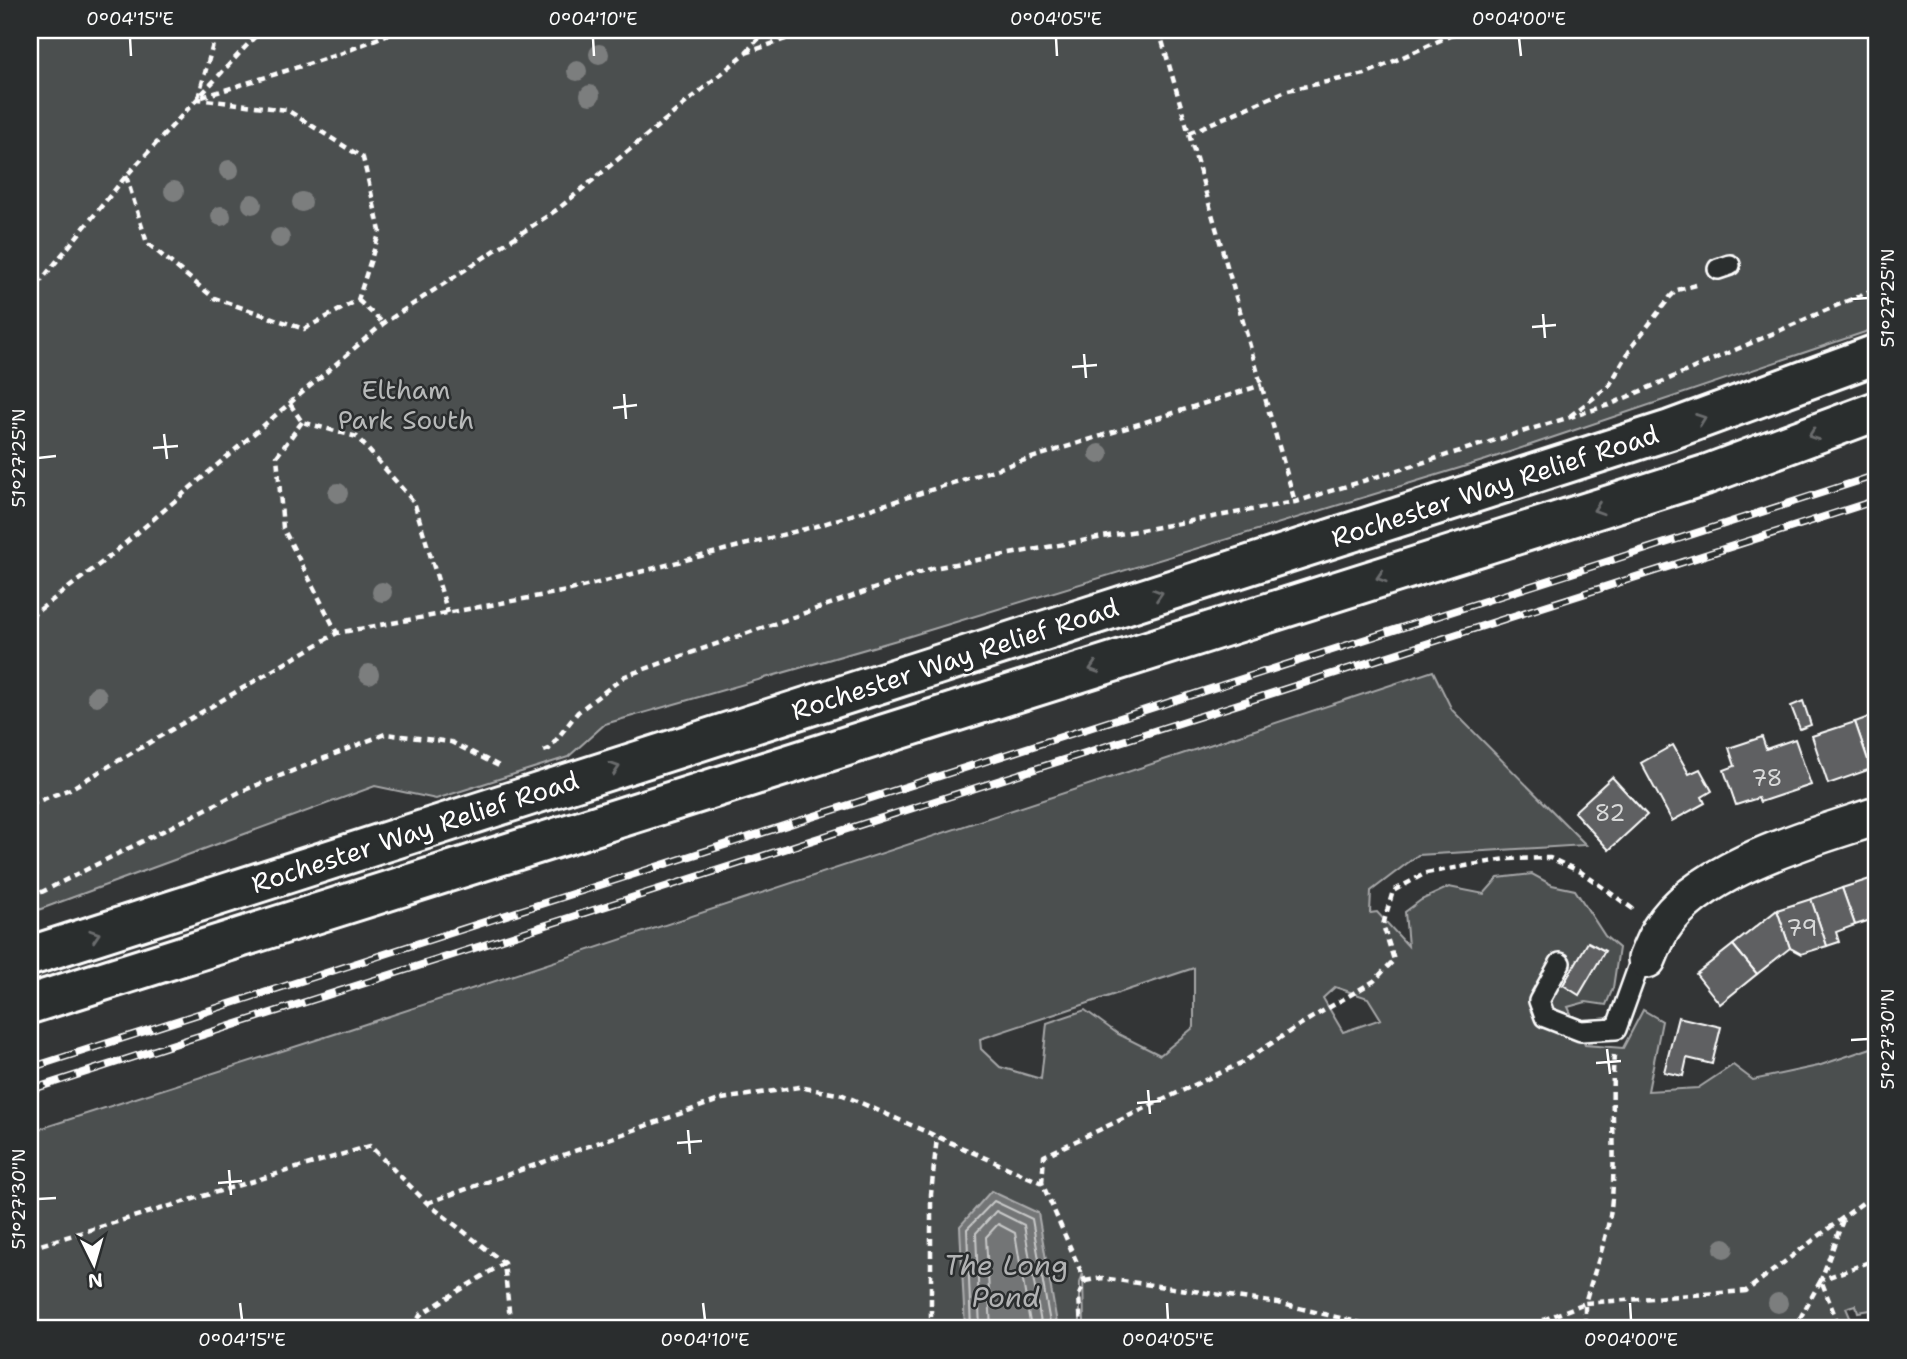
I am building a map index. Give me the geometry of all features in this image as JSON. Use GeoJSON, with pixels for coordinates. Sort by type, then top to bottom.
{"type":"FeatureCollection","features":[{"type":"Feature","properties":{"kind":"highway","name":"Rochester Way Relief Road"},"geometry":{"type":"LineString","coordinates":[[30,956],[1670,430],[1877,354]]}},
{"type":"Feature","properties":{"kind":"highway","name":"Rochester Way Relief Road"},"geometry":{"type":"LineString","coordinates":[[30,1004],[1705,475],[1877,411]]}},
{"type":"Feature","properties":{"kind":"street"},"geometry":{"type":"LineString","coordinates":[[1654,944],[1690,898],[1721,876],[1796,843],[1877,816]]}},
{"type":"Feature","properties":{"kind":"lane"},"geometry":{"type":"LineString","coordinates":[[1560,963],[1539,1001],[1545,1017],[1581,1031],[1616,1029],[1638,968],[1654,944]]}},
{"type":"Feature","properties":{"kind":"path"},"geometry":{"type":"LineString","coordinates":[[198,99],[217,30]]}},
{"type":"Feature","properties":{"kind":"path"},"geometry":{"type":"LineString","coordinates":[[30,293],[125,176],[261,30]]}},
{"type":"Feature","properties":{"kind":"path"},"geometry":{"type":"LineString","coordinates":[[198,99],[340,54],[398,30]]}},
{"type":"Feature","properties":{"kind":"path"},"geometry":{"type":"LineString","coordinates":[[30,617],[108,557],[383,323],[558,209],[746,53],[767,30]]}},
{"type":"Feature","properties":{"kind":"path"},"geometry":{"type":"LineString","coordinates":[[746,53],[811,30]]}},
{"type":"Feature","properties":{"kind":"path"},"geometry":{"type":"LineString","coordinates":[[1159,30],[1295,502]]}},
{"type":"Feature","properties":{"kind":"path"},"geometry":{"type":"LineString","coordinates":[[1189,133],[1288,90],[1365,74],[1463,30]]}},
{"type":"Feature","properties":{"kind":"path"},"geometry":{"type":"LineString","coordinates":[[125,176],[147,243],[214,298],[304,329],[358,300],[380,231],[363,158],[287,110],[198,99]]}},
{"type":"Feature","properties":{"kind":"path"},"geometry":{"type":"LineString","coordinates":[[1564,421],[1609,386],[1633,345],[1677,290],[1721,276],[1724,267]]}},
{"type":"Feature","properties":{"kind":"path"},"geometry":{"type":"LineString","coordinates":[[537,754],[549,749],[578,712],[625,676],[933,568],[1295,502],[1609,405],[1877,288]]}},
{"type":"Feature","properties":{"kind":"path"},"geometry":{"type":"LineString","coordinates":[[358,300],[383,323]]}},
{"type":"Feature","properties":{"kind":"path"},"geometry":{"type":"LineString","coordinates":[[30,804],[69,789],[337,633],[567,591],[820,525],[1262,385]]}},
{"type":"Feature","properties":{"kind":"path"},"geometry":{"type":"LineString","coordinates":[[290,404],[302,422],[357,437],[414,502],[448,613]]}},
{"type":"Feature","properties":{"kind":"path"},"geometry":{"type":"LineString","coordinates":[[302,422],[277,456],[283,528],[337,633]]}},
{"type":"Feature","properties":{"kind":"path"},"geometry":{"type":"LineString","coordinates":[[30,898],[242,791],[385,734],[451,742],[503,769]]}},
{"type":"Feature","properties":{"kind":"path"},"geometry":{"type":"LineString","coordinates":[[1081,1329],[1079,1295],[1084,1281],[1042,1183],[1044,1156],[1243,1062],[1374,981],[1394,960],[1383,925],[1393,891],[1426,873],[1506,859],[1550,859],[1581,872],[1654,944]]}},
{"type":"Feature","properties":{"kind":"path"},"geometry":{"type":"LineString","coordinates":[[1585,1329],[1585,1303],[1611,1210],[1614,1164],[1612,1083],[1616,1029]]}},
{"type":"Feature","properties":{"kind":"path"},"geometry":{"type":"LineString","coordinates":[[428,1203],[722,1099],[799,1087],[843,1095],[1042,1183]]}},
{"type":"Feature","properties":{"kind":"path"},"geometry":{"type":"LineString","coordinates":[[931,1329],[932,1194],[937,1137]]}},
{"type":"Feature","properties":{"kind":"path"},"geometry":{"type":"LineString","coordinates":[[30,1248],[370,1146],[428,1203],[504,1263],[511,1329]]}},
{"type":"Feature","properties":{"kind":"path"},"geometry":{"type":"LineString","coordinates":[[1521,1329],[1585,1303],[1746,1291],[1877,1192]]}},
{"type":"Feature","properties":{"kind":"path"},"geometry":{"type":"LineString","coordinates":[[1794,1329],[1821,1280],[1843,1220]]}},
{"type":"Feature","properties":{"kind":"path"},"geometry":{"type":"LineString","coordinates":[[1821,1280],[1877,1259]]}},
{"type":"Feature","properties":{"kind":"path"},"geometry":{"type":"LineString","coordinates":[[412,1329],[421,1314],[504,1263]]}},
{"type":"Feature","properties":{"kind":"path"},"geometry":{"type":"LineString","coordinates":[[1084,1281],[1102,1278],[1278,1303],[1386,1329]]}},
{"type":"Feature","properties":{"kind":"path"},"geometry":{"type":"LineString","coordinates":[[1821,1280],[1840,1329]]}},
{"type":"Feature","properties":{"kind":"green space","name":"Eltham Park South"},"geometry":{"type":"Polygon","coordinates":[[[30,30],[1877,30],[1877,328],[1486,460],[897,640],[605,724],[568,757],[436,799],[375,786],[30,913],[30,30]]]}},
{"type":"Feature","properties":{"kind":"green space"},"geometry":{"type":"Polygon","coordinates":[[[1433,671],[1452,710],[1586,845],[1418,855],[1371,891],[1370,913],[1377,912],[1408,946],[1405,912],[1421,900],[1449,887],[1484,894],[1498,878],[1532,874],[1552,885],[1575,890],[1605,936],[1619,948],[1613,988],[1606,1005],[1586,1002],[1568,1007],[1585,1045],[1623,1048],[1643,1010],[1662,1021],[1648,1091],[1698,1088],[1733,1065],[1753,1080],[1818,1066],[1877,1046],[1877,1309],[1858,1312],[1856,1305],[1846,1308],[1855,1329],[1084,1329],[1083,1273],[1080,1283],[1080,1329],[30,1329],[30,1132],[1433,671]],[[1194,968],[980,1039],[981,1049],[1000,1067],[1041,1079],[1047,1023],[1085,1010],[1118,1034],[1160,1055],[1194,1027],[1194,968]],[[1335,987],[1323,998],[1343,1032],[1381,1019],[1368,998],[1335,987]]]}},
{"type":"Feature","properties":{"kind":"water","name":"The Long Pond"},"geometry":{"type":"Polygon","coordinates":[[[991,1191],[1038,1213],[1058,1329],[965,1329],[960,1226],[991,1191]]]}},
{"type":"Feature","properties":{"kind":"building"},"geometry":{"type":"Polygon","coordinates":[[[1803,701],[1811,725],[1800,729],[1791,706],[1803,701]]]}},
{"type":"Feature","properties":{"kind":"building"},"geometry":{"type":"Polygon","coordinates":[[[1877,714],[1877,767],[1871,769],[1855,722],[1877,714]]]}},
{"type":"Feature","properties":{"kind":"building"},"geometry":{"type":"Polygon","coordinates":[[[1855,722],[1871,769],[1828,784],[1812,736],[1855,722]]]}},
{"type":"Feature","properties":{"kind":"building"},"geometry":{"type":"Polygon","coordinates":[[[1762,737],[1766,749],[1795,739],[1811,785],[1760,802],[1758,798],[1736,805],[1724,770],[1735,766],[1729,748],[1762,737]]]}},
{"type":"Feature","properties":{"kind":"building"},"geometry":{"type":"Polygon","coordinates":[[[1673,745],[1689,774],[1700,769],[1712,791],[1702,797],[1705,803],[1672,821],[1641,763],[1673,745]]]}},
{"type":"Feature","properties":{"kind":"building"},"geometry":{"type":"Polygon","coordinates":[[[1612,777],[1647,815],[1609,850],[1574,812],[1612,777]]]}},
{"type":"Feature","properties":{"kind":"building"},"geometry":{"type":"Polygon","coordinates":[[[1873,878],[1877,890],[1877,918],[1855,925],[1842,888],[1873,878]]]}},
{"type":"Feature","properties":{"kind":"building"},"geometry":{"type":"Polygon","coordinates":[[[1842,888],[1855,925],[1836,932],[1839,942],[1827,946],[1811,899],[1842,888]]]}},
{"type":"Feature","properties":{"kind":"building"},"geometry":{"type":"Polygon","coordinates":[[[1811,899],[1827,946],[1801,954],[1790,948],[1777,910],[1811,899]]]}},
{"type":"Feature","properties":{"kind":"building"},"geometry":{"type":"Polygon","coordinates":[[[1777,910],[1790,948],[1757,974],[1733,945],[1777,910]]]}},
{"type":"Feature","properties":{"kind":"building"},"geometry":{"type":"Polygon","coordinates":[[[1588,942],[1605,951],[1579,995],[1563,985],[1588,942]]]}},
{"type":"Feature","properties":{"kind":"building"},"geometry":{"type":"Polygon","coordinates":[[[1733,945],[1757,974],[1720,1004],[1696,974],[1733,945]]]}},
{"type":"Feature","properties":{"kind":"building"},"geometry":{"type":"Polygon","coordinates":[[[1678,1017],[1721,1027],[1712,1064],[1687,1058],[1683,1076],[1664,1072],[1678,1017]]]}},
{"type":"Feature","properties":{"kind":"railway"},"geometry":{"type":"LineString","coordinates":[[30,1068],[1877,475]]}},
{"type":"Feature","properties":{"kind":"railway"},"geometry":{"type":"LineString","coordinates":[[30,1090],[1877,500]]}}]}
